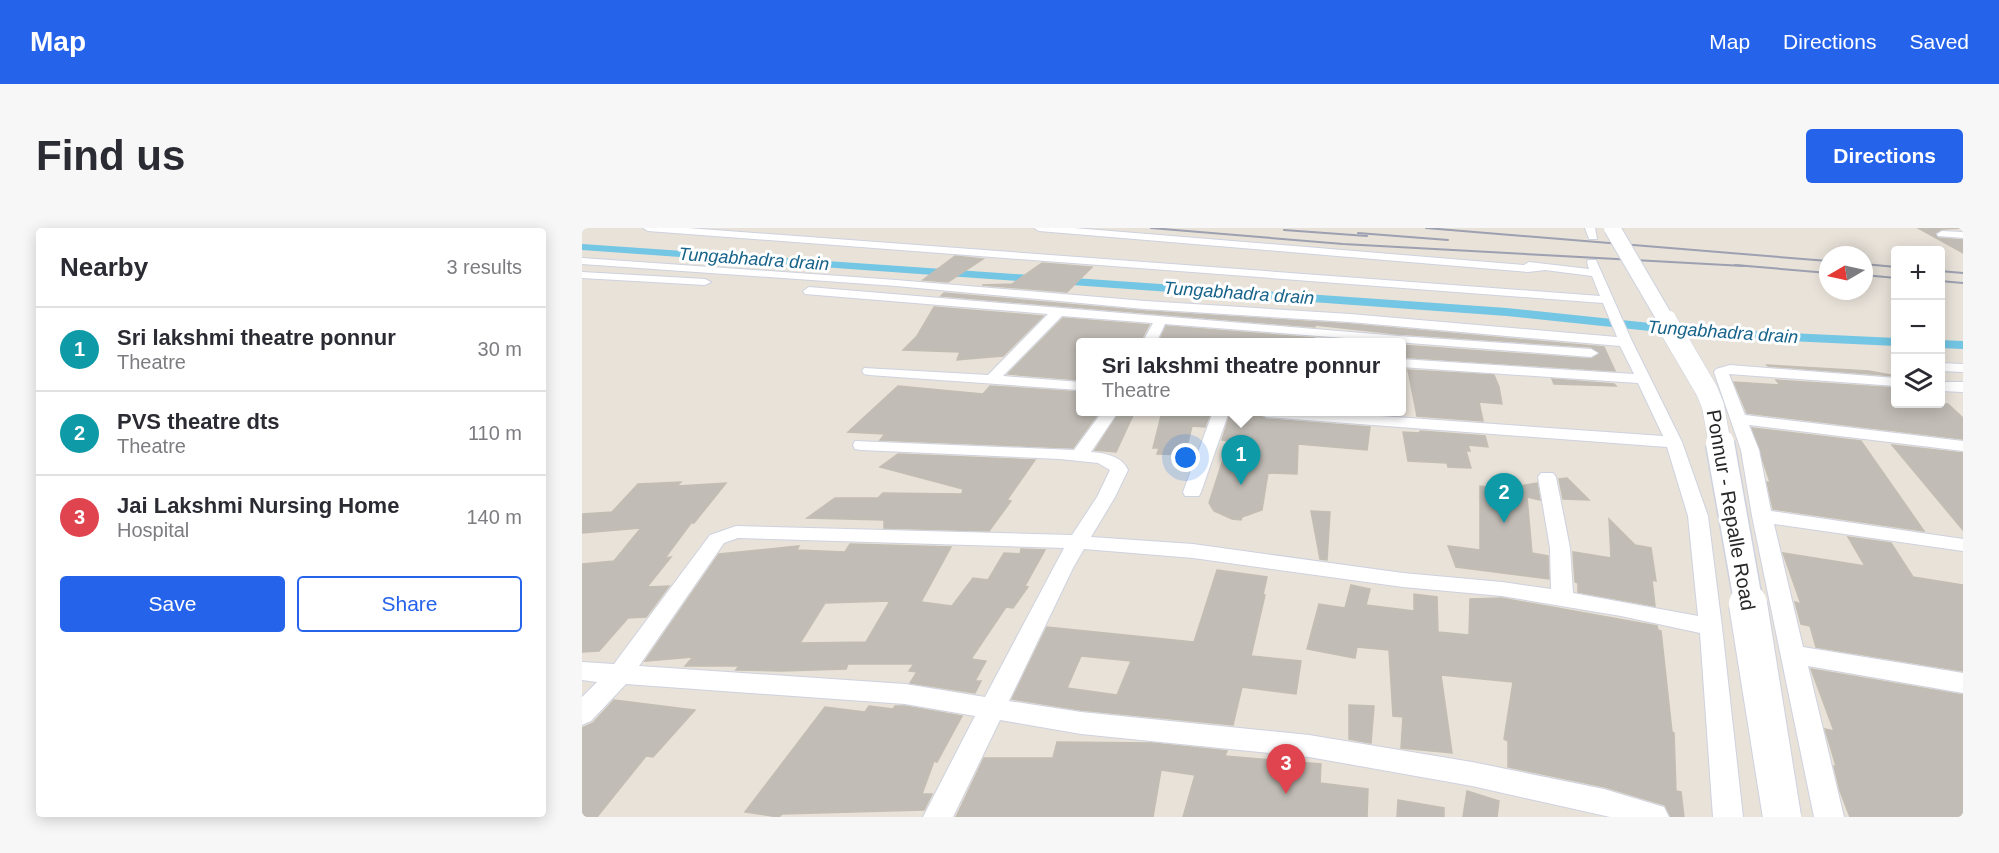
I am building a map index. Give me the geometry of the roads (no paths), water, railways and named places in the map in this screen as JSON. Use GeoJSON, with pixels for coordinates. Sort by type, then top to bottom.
{"type":"FeatureCollection","features":[{"type":"Feature","properties":{"kind":"main road","name":"Ponnur - Repalle Road"},"geometry":{"type":"LineString","coordinates":[[1598,231],[1707,391],[1713,406],[1755,642],[1782,817]]}},
{"type":"Feature","properties":{"kind":"street"},"geometry":{"type":"LineString","coordinates":[[648,228],[847,241],[1054,260],[1607,300]]}},
{"type":"Feature","properties":{"kind":"street"},"geometry":{"type":"LineString","coordinates":[[1040,228],[1234,241]]}},
{"type":"Feature","properties":{"kind":"street"},"geometry":{"type":"LineString","coordinates":[[1096,228],[1428,257],[1528,269],[1594,267],[1627,346],[1674,442],[1698,516],[1711,627],[1728,817]]}},
{"type":"Feature","properties":{"kind":"street"},"geometry":{"type":"LineString","coordinates":[[1942,234],[1963,235]]}},
{"type":"Feature","properties":{"kind":"street"},"geometry":{"type":"LineString","coordinates":[[582,261],[954,287],[1145,305],[1372,320],[1627,346]]}},
{"type":"Feature","properties":{"kind":"street"},"geometry":{"type":"LineString","coordinates":[[582,275],[757,285],[1057,313],[1376,338]]}},
{"type":"Feature","properties":{"kind":"street"},"geometry":{"type":"LineString","coordinates":[[992,379],[1057,313]]}},
{"type":"Feature","properties":{"kind":"street"},"geometry":{"type":"LineString","coordinates":[[1151,338],[1161,320]]}},
{"type":"Feature","properties":{"kind":"street"},"geometry":{"type":"LineString","coordinates":[[1251,338],[1254,327]]}},
{"type":"Feature","properties":{"kind":"street"},"geometry":{"type":"LineString","coordinates":[[1406,340],[1627,346]]}},
{"type":"Feature","properties":{"kind":"street"},"geometry":{"type":"LineString","coordinates":[[1406,363],[1643,379]]}},
{"type":"Feature","properties":{"kind":"street"},"geometry":{"type":"LineString","coordinates":[[1945,367],[1963,368]]}},
{"type":"Feature","properties":{"kind":"street"},"geometry":{"type":"LineString","coordinates":[[1829,817],[1762,516],[1750,450],[1721,372],[1724,370],[1891,382]]}},
{"type":"Feature","properties":{"kind":"street"},"geometry":{"type":"LineString","coordinates":[[869,371],[1076,386]]}},
{"type":"Feature","properties":{"kind":"street"},"geometry":{"type":"LineString","coordinates":[[1945,386],[1963,387]]}},
{"type":"Feature","properties":{"kind":"street"},"geometry":{"type":"LineString","coordinates":[[1079,456],[1107,416]]}},
{"type":"Feature","properties":{"kind":"street"},"geometry":{"type":"LineString","coordinates":[[1192,492],[1219,416]]}},
{"type":"Feature","properties":{"kind":"street"},"geometry":{"type":"LineString","coordinates":[[1332,416],[1674,442]]}},
{"type":"Feature","properties":{"kind":"street"},"geometry":{"type":"LineString","coordinates":[[1739,419],[1963,446]]}},
{"type":"Feature","properties":{"kind":"street"},"geometry":{"type":"LineString","coordinates":[[861,445],[1079,456],[1111,461],[1117,465],[1119,470],[1062,568],[938,817]]}},
{"type":"Feature","properties":{"kind":"street"},"geometry":{"type":"LineString","coordinates":[[1547,477],[1560,548],[1562,598]]}},
{"type":"Feature","properties":{"kind":"street"},"geometry":{"type":"LineString","coordinates":[[1762,516],[1963,545]]}},
{"type":"Feature","properties":{"kind":"street"},"geometry":{"type":"LineString","coordinates":[[582,714],[621,673],[717,539],[736,532],[1078,542],[1193,551],[1403,580],[1502,589],[1621,608],[1711,627]]}},
{"type":"Feature","properties":{"kind":"street"},"geometry":{"type":"LineString","coordinates":[[1793,654],[1963,683]]}},
{"type":"Feature","properties":{"kind":"street"},"geometry":{"type":"LineString","coordinates":[[582,671],[905,694],[1081,723],[1309,746],[1472,774],[1604,802],[1654,817]]}},
{"type":"Feature","properties":{"kind":"waterway","name":"Tungabhadra drain"},"geometry":{"type":"LineString","coordinates":[[582,247],[1507,312],[1707,333],[1891,342]]}},
{"type":"Feature","properties":{"kind":"waterway","name":"Tungabhadra drain"},"geometry":{"type":"LineString","coordinates":[[1945,344],[1963,345]]}},
{"type":"Feature","properties":{"kind":"railway"},"geometry":{"type":"LineString","coordinates":[[1151,228],[1343,244],[1744,266]]}},
{"type":"Feature","properties":{"kind":"railway"},"geometry":{"type":"LineString","coordinates":[[1426,228],[1819,260]]}},
{"type":"Feature","properties":{"kind":"railway"},"geometry":{"type":"LineString","coordinates":[[1284,230],[1367,236]]}},
{"type":"Feature","properties":{"kind":"railway"},"geometry":{"type":"LineString","coordinates":[[1358,233],[1448,240]]}},
{"type":"Feature","properties":{"kind":"railway"},"geometry":{"type":"LineString","coordinates":[[1735,265],[1819,272]]}},
{"type":"Feature","properties":{"kind":"railway"},"geometry":{"type":"LineString","coordinates":[[1873,265],[1891,267]]}},
{"type":"Feature","properties":{"kind":"railway"},"geometry":{"type":"LineString","coordinates":[[1945,271],[1963,273]]}},
{"type":"Feature","properties":{"kind":"railway"},"geometry":{"type":"LineString","coordinates":[[1873,276],[1891,278]]}},
{"type":"Feature","properties":{"kind":"railway"},"geometry":{"type":"LineString","coordinates":[[1945,281],[1963,283]]}},
{"type":"Feature","properties":{"kind":"place","name":"Sri lakshmi theatre ponnur"},"geometry":{"type":"Point","coordinates":[1241,485]}},
{"type":"Feature","properties":{"kind":"place","name":"PVS theatre dts"},"geometry":{"type":"Point","coordinates":[1504,523]}},
{"type":"Feature","properties":{"kind":"place","name":"Jai Lakshmi Nursing Home"},"geometry":{"type":"Point","coordinates":[1286,794]}}]}
